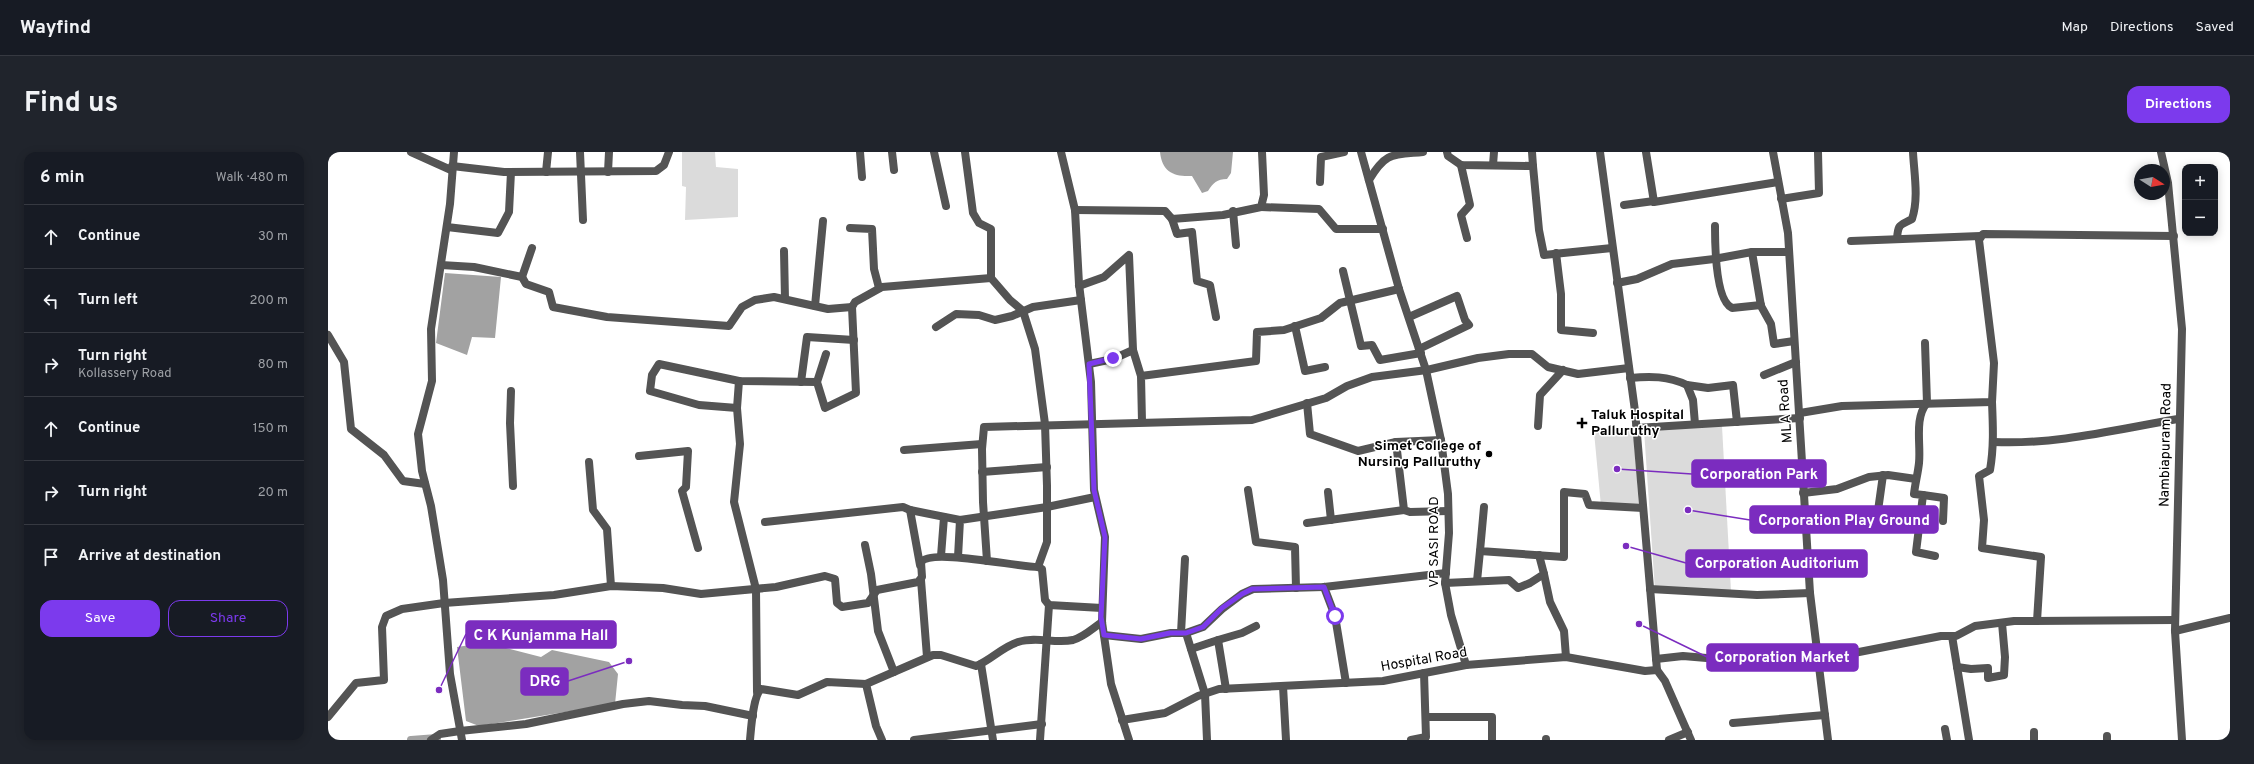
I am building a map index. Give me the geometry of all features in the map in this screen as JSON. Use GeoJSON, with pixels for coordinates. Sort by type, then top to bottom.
{"type":"FeatureCollection","features":[{"type":"Feature","properties":{"kind":"street"},"geometry":{"type":"LineString","coordinates":[[411,152],[451,168],[511,172],[656,171],[664,165],[669,152]]}},
{"type":"Feature","properties":{"kind":"street"},"geometry":{"type":"LineString","coordinates":[[454,152],[451,168],[447,226],[431,330],[432,380],[418,434],[422,471],[431,506],[444,603],[450,674],[461,735]]}},
{"type":"Feature","properties":{"kind":"street"},"geometry":{"type":"LineString","coordinates":[[546,172],[548,152]]}},
{"type":"Feature","properties":{"kind":"street"},"geometry":{"type":"LineString","coordinates":[[580,152],[583,220]]}},
{"type":"Feature","properties":{"kind":"street"},"geometry":{"type":"LineString","coordinates":[[608,172],[609,152]]}},
{"type":"Feature","properties":{"kind":"street"},"geometry":{"type":"LineString","coordinates":[[860,152],[862,177]]}},
{"type":"Feature","properties":{"kind":"street"},"geometry":{"type":"LineString","coordinates":[[892,152],[894,170]]}},
{"type":"Feature","properties":{"kind":"street"},"geometry":{"type":"LineString","coordinates":[[934,152],[946,206]]}},
{"type":"Feature","properties":{"kind":"street"},"geometry":{"type":"LineString","coordinates":[[965,152],[973,213],[979,223],[991,230],[991,278],[1010,300],[1024,311],[1035,349],[1045,424],[1047,467],[1047,542],[1038,567]]}},
{"type":"Feature","properties":{"kind":"street"},"geometry":{"type":"LineString","coordinates":[[1061,152],[1075,210],[1081,300],[1089,364],[1096,497],[1105,537],[1102,622],[1112,684],[1129,740]]}},
{"type":"Feature","properties":{"kind":"street"},"geometry":{"type":"LineString","coordinates":[[1261,207],[1264,195],[1262,152]]}},
{"type":"Feature","properties":{"kind":"street"},"geometry":{"type":"LineString","coordinates":[[1320,182],[1321,157],[1344,152]]}},
{"type":"Feature","properties":{"kind":"street","name":"VP SASI ROAD"},"geometry":{"type":"LineString","coordinates":[[1361,152],[1399,289],[1426,370],[1441,440],[1449,534],[1445,582],[1451,615],[1466,665]]}},
{"type":"Feature","properties":{"kind":"street"},"geometry":{"type":"LineString","coordinates":[[1369,180],[1378,165],[1391,155],[1423,152]]}},
{"type":"Feature","properties":{"kind":"street"},"geometry":{"type":"LineString","coordinates":[[1440,152],[1447,154],[1461,165],[1533,166]]}},
{"type":"Feature","properties":{"kind":"street"},"geometry":{"type":"LineString","coordinates":[[1493,165],[1494,152]]}},
{"type":"Feature","properties":{"kind":"street"},"geometry":{"type":"LineString","coordinates":[[1532,152],[1539,230],[1544,255],[1612,248]]}},
{"type":"Feature","properties":{"kind":"street"},"geometry":{"type":"LineString","coordinates":[[1600,152],[1636,428],[1657,670],[1665,680],[1691,740]]}},
{"type":"Feature","properties":{"kind":"street"},"geometry":{"type":"LineString","coordinates":[[1646,152],[1654,202]]}},
{"type":"Feature","properties":{"kind":"street","name":"MLA Road"},"geometry":{"type":"LineString","coordinates":[[1774,152],[1788,233],[1810,593],[1828,740]]}},
{"type":"Feature","properties":{"kind":"street"},"geometry":{"type":"LineString","coordinates":[[1781,199],[1819,193],[1818,152]]}},
{"type":"Feature","properties":{"kind":"street"},"geometry":{"type":"LineString","coordinates":[[1897,239],[1900,224],[1912,219],[1914,214],[1915,195],[1913,152]]}},
{"type":"Feature","properties":{"kind":"street","name":"Nambiapuram Road"},"geometry":{"type":"LineString","coordinates":[[2161,152],[2168,183],[2182,329],[2178,419],[2175,620],[2182,740]]}},
{"type":"Feature","properties":{"kind":"street"},"geometry":{"type":"LineString","coordinates":[[1461,165],[1470,205],[1461,215],[1467,238]]}},
{"type":"Feature","properties":{"kind":"street"},"geometry":{"type":"LineString","coordinates":[[447,226],[498,233],[509,212],[511,172]]}},
{"type":"Feature","properties":{"kind":"street"},"geometry":{"type":"LineString","coordinates":[[1624,205],[1654,202],[1778,182]]}},
{"type":"Feature","properties":{"kind":"street"},"geometry":{"type":"LineString","coordinates":[[1172,219],[1223,214],[1261,207],[1320,209],[1336,229],[1383,229]]}},
{"type":"Feature","properties":{"kind":"street"},"geometry":{"type":"LineString","coordinates":[[1075,210],[1165,210],[1172,219],[1177,234],[1192,232],[1197,281],[1210,285],[1216,316]]}},
{"type":"Feature","properties":{"kind":"street"},"geometry":{"type":"LineString","coordinates":[[1233,211],[1236,245]]}},
{"type":"Feature","properties":{"kind":"street"},"geometry":{"type":"LineString","coordinates":[[815,306],[823,221]]}},
{"type":"Feature","properties":{"kind":"street"},"geometry":{"type":"LineString","coordinates":[[1715,226],[1714,247],[1723,298],[1728,306],[1732,308],[1761,305]]}},
{"type":"Feature","properties":{"kind":"street"},"geometry":{"type":"LineString","coordinates":[[850,228],[872,229],[874,268],[879,288]]}},
{"type":"Feature","properties":{"kind":"street"},"geometry":{"type":"LineString","coordinates":[[1851,240],[1980,236],[1983,234],[2174,236]]}},
{"type":"Feature","properties":{"kind":"street"},"geometry":{"type":"LineString","coordinates":[[1980,236],[1979,240],[1994,363],[1992,402],[1994,442],[1990,470],[1979,476],[1984,520],[1982,548],[2041,558],[2037,621]]}},
{"type":"Feature","properties":{"kind":"street"},"geometry":{"type":"LineString","coordinates":[[522,277],[532,248]]}},
{"type":"Feature","properties":{"kind":"street"},"geometry":{"type":"LineString","coordinates":[[784,251],[785,299]]}},
{"type":"Feature","properties":{"kind":"street"},"geometry":{"type":"LineString","coordinates":[[1617,283],[1637,279],[1672,264],[1717,259],[1752,252],[1789,252]]}},
{"type":"Feature","properties":{"kind":"street"},"geometry":{"type":"LineString","coordinates":[[1752,252],[1761,305],[1770,324],[1774,344],[1794,341]]}},
{"type":"Feature","properties":{"kind":"street"},"geometry":{"type":"LineString","coordinates":[[1556,253],[1561,294],[1561,330],[1593,332]]}},
{"type":"Feature","properties":{"kind":"street"},"geometry":{"type":"LineString","coordinates":[[1080,286],[1104,277],[1129,256],[1133,350],[1141,376],[1142,422]]}},
{"type":"Feature","properties":{"kind":"street"},"geometry":{"type":"LineString","coordinates":[[441,264],[474,267],[522,277],[526,284],[549,292],[553,307],[607,317],[729,326],[742,308],[755,300],[774,297],[828,309],[852,307]]}},
{"type":"Feature","properties":{"kind":"street"},"geometry":{"type":"LineString","coordinates":[[1343,271],[1361,346],[1372,345],[1380,360],[1420,351],[1469,325],[1465,320],[1457,296],[1409,317]]}},
{"type":"Feature","properties":{"kind":"street"},"geometry":{"type":"LineString","coordinates":[[826,354],[817,382],[825,408],[856,393],[852,307],[855,302],[879,288],[991,278]]}},
{"type":"Feature","properties":{"kind":"street"},"geometry":{"type":"LineString","coordinates":[[1141,376],[1256,361],[1258,332],[1284,330],[1321,318],[1340,303],[1399,289]]}},
{"type":"Feature","properties":{"kind":"street"},"geometry":{"type":"LineString","coordinates":[[936,327],[956,314],[979,315],[995,320],[1012,316],[1024,311],[1081,300]]}},
{"type":"Feature","properties":{"kind":"street"},"geometry":{"type":"LineString","coordinates":[[1295,326],[1305,371],[1325,367]]}},
{"type":"Feature","properties":{"kind":"street"},"geometry":{"type":"LineString","coordinates":[[328,335],[344,362],[351,429],[384,455],[403,481],[426,484]]}},
{"type":"Feature","properties":{"kind":"street"},"geometry":{"type":"LineString","coordinates":[[801,382],[807,337],[854,340]]}},
{"type":"Feature","properties":{"kind":"street"},"geometry":{"type":"LineString","coordinates":[[1925,343],[1927,403],[1922,408],[1919,430],[1919,463],[1914,494],[1944,498],[1942,521]]}},
{"type":"Feature","properties":{"kind":"street"},"geometry":{"type":"LineString","coordinates":[[1089,364],[1113,358],[1133,350]]}},
{"type":"Feature","properties":{"kind":"street"},"geometry":{"type":"LineString","coordinates":[[987,561],[982,472],[982,444],[984,427],[1045,424],[1252,420],[1326,398],[1348,386],[1372,377],[1426,370],[1478,358],[1532,354],[1548,367],[1578,374],[1629,368]]}},
{"type":"Feature","properties":{"kind":"street"},"geometry":{"type":"LineString","coordinates":[[1764,375],[1796,362]]}},
{"type":"Feature","properties":{"kind":"street"},"geometry":{"type":"LineString","coordinates":[[737,408],[698,404],[650,391],[652,375],[659,364],[739,381],[817,382]]}},
{"type":"Feature","properties":{"kind":"street"},"geometry":{"type":"LineString","coordinates":[[1538,426],[1540,395],[1563,370]]}},
{"type":"Feature","properties":{"kind":"street"},"geometry":{"type":"LineString","coordinates":[[1630,378],[1653,376],[1676,380],[1687,385],[1708,388],[1733,385],[1737,422]]}},
{"type":"Feature","properties":{"kind":"street"},"geometry":{"type":"LineString","coordinates":[[739,381],[737,408],[740,444],[734,502],[756,589],[757,692],[750,740]]}},
{"type":"Feature","properties":{"kind":"street"},"geometry":{"type":"LineString","coordinates":[[1687,385],[1693,400],[1695,424]]}},
{"type":"Feature","properties":{"kind":"street"},"geometry":{"type":"LineString","coordinates":[[511,391],[510,424],[513,486]]}},
{"type":"Feature","properties":{"kind":"street"},"geometry":{"type":"LineString","coordinates":[[1636,428],[1737,422],[1800,416],[1842,406],[1992,402]]}},
{"type":"Feature","properties":{"kind":"street"},"geometry":{"type":"LineString","coordinates":[[1308,403],[1310,434],[1358,451],[1396,442],[1441,440]]}},
{"type":"Feature","properties":{"kind":"street"},"geometry":{"type":"LineString","coordinates":[[1994,442],[2018,443],[2055,440],[2178,419]]}},
{"type":"Feature","properties":{"kind":"street"},"geometry":{"type":"LineString","coordinates":[[1396,442],[1404,510]]}},
{"type":"Feature","properties":{"kind":"street"},"geometry":{"type":"LineString","coordinates":[[904,450],[982,444]]}},
{"type":"Feature","properties":{"kind":"street"},"geometry":{"type":"LineString","coordinates":[[639,456],[688,451],[686,487],[682,491],[698,548]]}},
{"type":"Feature","properties":{"kind":"street"},"geometry":{"type":"LineString","coordinates":[[589,462],[593,510],[607,529],[611,586]]}},
{"type":"Feature","properties":{"kind":"street"},"geometry":{"type":"LineString","coordinates":[[982,472],[1047,467]]}},
{"type":"Feature","properties":{"kind":"street"},"geometry":{"type":"LineString","coordinates":[[1803,493],[1837,489],[1869,477],[1884,475],[1916,479]]}},
{"type":"Feature","properties":{"kind":"street"},"geometry":{"type":"LineString","coordinates":[[1884,475],[1876,525],[1919,527]]}},
{"type":"Feature","properties":{"kind":"street"},"geometry":{"type":"LineString","coordinates":[[1248,490],[1256,542],[1295,547],[1296,588]]}},
{"type":"Feature","properties":{"kind":"street"},"geometry":{"type":"LineString","coordinates":[[1328,492],[1331,520]]}},
{"type":"Feature","properties":{"kind":"street"},"geometry":{"type":"LineString","coordinates":[[1480,551],[1564,557],[1564,492],[1585,494],[1589,505],[1643,508]]}},
{"type":"Feature","properties":{"kind":"street"},"geometry":{"type":"LineString","coordinates":[[1923,495],[1916,552],[1935,556]]}},
{"type":"Feature","properties":{"kind":"street"},"geometry":{"type":"LineString","coordinates":[[765,522],[903,507],[910,510],[960,520],[1047,507],[1096,497]]}},
{"type":"Feature","properties":{"kind":"street"},"geometry":{"type":"LineString","coordinates":[[1476,581],[1484,507]]}},
{"type":"Feature","properties":{"kind":"street"},"geometry":{"type":"LineString","coordinates":[[910,510],[920,564],[927,657]]}},
{"type":"Feature","properties":{"kind":"street"},"geometry":{"type":"LineString","coordinates":[[1307,523],[1404,510],[1410,512],[1448,511]]}},
{"type":"Feature","properties":{"kind":"street"},"geometry":{"type":"LineString","coordinates":[[941,556],[944,517]]}},
{"type":"Feature","properties":{"kind":"street"},"geometry":{"type":"LineString","coordinates":[[958,557],[960,520]]}},
{"type":"Feature","properties":{"kind":"street"},"geometry":{"type":"LineString","coordinates":[[865,545],[878,631],[894,672]]}},
{"type":"Feature","properties":{"kind":"street"},"geometry":{"type":"LineString","coordinates":[[1539,555],[1553,608],[1564,631],[1566,657]]}},
{"type":"Feature","properties":{"kind":"street"},"geometry":{"type":"LineString","coordinates":[[920,564],[927,557],[941,556],[1038,567],[1042,569],[1045,600],[1049,604],[1102,608]]}},
{"type":"Feature","properties":{"kind":"street"},"geometry":{"type":"LineString","coordinates":[[1185,559],[1184,633],[1191,649],[1205,694],[1206,740]]}},
{"type":"Feature","properties":{"kind":"street"},"geometry":{"type":"LineString","coordinates":[[1104,635],[1141,639],[1170,633],[1184,633],[1203,627],[1222,608],[1252,589],[1324,587],[1446,573]]}},
{"type":"Feature","properties":{"kind":"street"},"geometry":{"type":"LineString","coordinates":[[1445,582],[1509,580],[1518,588],[1544,574]]}},
{"type":"Feature","properties":{"kind":"street"},"geometry":{"type":"LineString","coordinates":[[328,717],[356,683],[384,680],[382,627],[386,616],[402,609],[444,603],[554,595],[611,586],[663,588],[701,594],[776,587],[825,576],[835,579],[838,606],[868,603],[877,590],[921,580]]}},
{"type":"Feature","properties":{"kind":"street"},"geometry":{"type":"LineString","coordinates":[[1324,587],[1335,616],[1346,683]]}},
{"type":"Feature","properties":{"kind":"street"},"geometry":{"type":"LineString","coordinates":[[1650,589],[1757,595],[1810,593]]}},
{"type":"Feature","properties":{"kind":"street"},"geometry":{"type":"LineString","coordinates":[[1040,740],[1042,724],[1045,639],[1049,604]]}},
{"type":"Feature","properties":{"kind":"street"},"geometry":{"type":"LineString","coordinates":[[2175,631],[2230,618]]}},
{"type":"Feature","properties":{"kind":"street"},"geometry":{"type":"LineString","coordinates":[[1656,659],[1683,656],[1730,660],[1818,660],[1952,636],[1975,626],[2037,621],[2175,620]]}},
{"type":"Feature","properties":{"kind":"street"},"geometry":{"type":"LineString","coordinates":[[757,692],[765,689],[798,695],[827,682],[866,684],[927,657],[941,656],[971,666],[981,664],[1010,645],[1020,641],[1045,639],[1073,640],[1080,638],[1102,622]]}},
{"type":"Feature","properties":{"kind":"street"},"geometry":{"type":"LineString","coordinates":[[1957,667],[1971,669],[1988,668],[1988,678],[2004,675],[2005,657],[2002,623]]}},
{"type":"Feature","properties":{"kind":"street"},"geometry":{"type":"LineString","coordinates":[[1191,649],[1242,634],[1256,626]]}},
{"type":"Feature","properties":{"kind":"street"},"geometry":{"type":"LineString","coordinates":[[1952,636],[1969,740]]}},
{"type":"Feature","properties":{"kind":"street"},"geometry":{"type":"LineString","coordinates":[[1218,640],[1226,689]]}},
{"type":"Feature","properties":{"kind":"street","name":"Hospital Road"},"geometry":{"type":"LineString","coordinates":[[1122,720],[1165,713],[1205,694],[1226,689],[1383,681],[1466,665],[1566,657],[1645,671],[1657,670]]}},
{"type":"Feature","properties":{"kind":"street"},"geometry":{"type":"LineString","coordinates":[[981,664],[990,730],[993,740]]}},
{"type":"Feature","properties":{"kind":"street"},"geometry":{"type":"LineString","coordinates":[[1411,740],[1426,736],[1424,673]]}},
{"type":"Feature","properties":{"kind":"street"},"geometry":{"type":"LineString","coordinates":[[866,684],[876,726],[882,740]]}},
{"type":"Feature","properties":{"kind":"street"},"geometry":{"type":"LineString","coordinates":[[1284,686],[1286,740]]}},
{"type":"Feature","properties":{"kind":"street"},"geometry":{"type":"LineString","coordinates":[[431,740],[440,734],[461,735],[526,724],[623,704],[649,701],[705,706],[753,716]]}},
{"type":"Feature","properties":{"kind":"street"},"geometry":{"type":"LineString","coordinates":[[1733,723],[1825,715]]}},
{"type":"Feature","properties":{"kind":"street"},"geometry":{"type":"LineString","coordinates":[[1426,717],[1492,717],[1492,740]]}},
{"type":"Feature","properties":{"kind":"street"},"geometry":{"type":"LineString","coordinates":[[914,740],[1042,724]]}},
{"type":"Feature","properties":{"kind":"street"},"geometry":{"type":"LineString","coordinates":[[1945,729],[1947,740]]}},
{"type":"Feature","properties":{"kind":"street"},"geometry":{"type":"LineString","coordinates":[[1669,740],[1688,732]]}},
{"type":"Feature","properties":{"kind":"shaded area"},"geometry":{"type":"Polygon","coordinates":[[[682,152],[715,152],[716,167],[738,169],[738,217],[685,220],[686,187],[682,186],[682,152]]]}},
{"type":"Feature","properties":{"kind":"shaded area"},"geometry":{"type":"Polygon","coordinates":[[[1160,152],[1233,152],[1231,173],[1227,179],[1218,181],[1208,191],[1202,193],[1192,176],[1174,174],[1166,169],[1161,159],[1160,152]]]}},
{"type":"Feature","properties":{"kind":"shaded area"},"geometry":{"type":"Polygon","coordinates":[[[445,273],[501,277],[495,338],[472,337],[467,355],[436,343],[445,273]]]}},
{"type":"Feature","properties":{"kind":"shaded area"},"geometry":{"type":"Polygon","coordinates":[[[1722,426],[1731,591],[1655,590],[1644,430],[1722,426]]]}},
{"type":"Feature","properties":{"kind":"shaded area"},"geometry":{"type":"Polygon","coordinates":[[[1633,428],[1639,508],[1601,506],[1594,432],[1633,428]]]}},
{"type":"Feature","properties":{"kind":"shaded area"},"geometry":{"type":"Polygon","coordinates":[[[491,642],[506,648],[541,657],[552,650],[609,662],[618,674],[615,704],[479,726],[466,721],[457,647],[491,642]]]}},
{"type":"Feature","properties":{"kind":"waterway"},"geometry":{"type":"LineString","coordinates":[[411,740],[437,738]]}},
{"type":"Feature","properties":{"kind":"place","name":"Taluk Hospital Palluruthy"},"geometry":{"type":"Point","coordinates":[1582,423]}},
{"type":"Feature","properties":{"kind":"place","name":"Simet College of Nursing Palluruthy"},"geometry":{"type":"Point","coordinates":[1489,454]}},
{"type":"Feature","properties":{"kind":"place","name":"Corporation Park"},"geometry":{"type":"Point","coordinates":[1617,469]}},
{"type":"Feature","properties":{"kind":"place","name":"Corporation Play Ground"},"geometry":{"type":"Point","coordinates":[1688,510]}},
{"type":"Feature","properties":{"kind":"place","name":"Corporation Auditorium"},"geometry":{"type":"Point","coordinates":[1626,546]}},
{"type":"Feature","properties":{"kind":"place","name":"Corporation Market"},"geometry":{"type":"Point","coordinates":[1639,624]}},
{"type":"Feature","properties":{"kind":"place","name":"DRG"},"geometry":{"type":"Point","coordinates":[629,661]}},
{"type":"Feature","properties":{"kind":"place","name":"C K Kunjamma Hall"},"geometry":{"type":"Point","coordinates":[439,690]}},
{"type":"Feature","properties":{"kind":"route"},"geometry":{"type":"LineString","coordinates":[[1113,358],[1089,364],[1091,382],[1094,490],[1105,537],[1101,617],[1104,635],[1141,639],[1170,633],[1186,633],[1203,627],[1210,622],[1222,608],[1252,589],[1324,587],[1335,616]]}}]}
